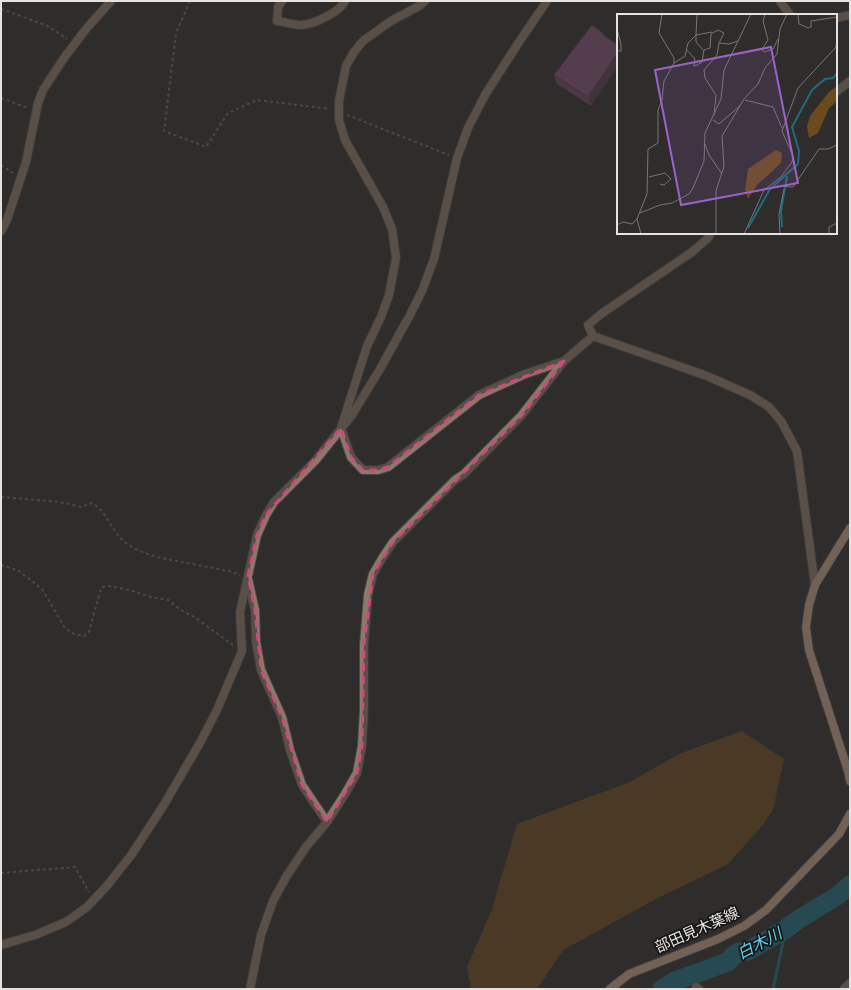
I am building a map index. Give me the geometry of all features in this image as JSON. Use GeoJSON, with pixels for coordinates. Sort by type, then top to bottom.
{"type":"FeatureCollection","features":[{"type":"Feature","properties":{"kind":"main road"},"geometry":{"type":"LineString","coordinates":[[850,528],[815,585],[809,605],[806,627],[809,650],[850,781]]}},
{"type":"Feature","properties":{"kind":"main road","name":"部田見木葉線"},"geometry":{"type":"LineString","coordinates":[[610,989],[629,974],[718,939],[744,926],[766,910],[839,834],[850,814]]}},
{"type":"Feature","properties":{"kind":"street"},"geometry":{"type":"LineString","coordinates":[[1,231],[7,220],[29,152],[38,103],[43,90],[94,19],[111,1]]}},
{"type":"Feature","properties":{"kind":"street"},"geometry":{"type":"LineString","coordinates":[[282,1],[278,7],[277,21],[303,25],[319,21],[343,6],[345,1]]}},
{"type":"Feature","properties":{"kind":"street"},"geometry":{"type":"LineString","coordinates":[[425,1],[363,40],[346,66],[339,101],[339,120],[345,140],[383,206],[392,229],[396,258],[389,295],[381,317],[367,346],[341,428],[352,457],[363,470],[378,470],[388,467],[479,395],[525,374],[564,360]]}},
{"type":"Feature","properties":{"kind":"street"},"geometry":{"type":"LineString","coordinates":[[1,945],[35,935],[66,922],[87,907],[106,887],[132,854],[165,803],[201,741],[217,710],[242,651],[240,612],[246,576],[257,535],[266,515],[274,502],[315,461],[352,415],[380,369],[422,291],[434,259],[457,158],[468,128],[485,96],[547,1]]}},
{"type":"Feature","properties":{"kind":"street"},"geometry":{"type":"LineString","coordinates":[[780,1],[789,14]]}},
{"type":"Feature","properties":{"kind":"street"},"geometry":{"type":"LineString","coordinates":[[837,18],[850,15]]}},
{"type":"Feature","properties":{"kind":"street"},"geometry":{"type":"LineString","coordinates":[[837,91],[850,81]]}},
{"type":"Feature","properties":{"kind":"street"},"geometry":{"type":"LineString","coordinates":[[592,336],[588,325],[601,314],[692,252],[707,239],[710,234]]}},
{"type":"Feature","properties":{"kind":"street"},"geometry":{"type":"LineString","coordinates":[[250,989],[261,934],[273,901],[286,877],[306,847],[327,822],[357,773],[362,746],[364,711],[364,645],[368,595],[373,574],[393,542],[455,480],[464,474],[521,416],[564,360],[592,336]]}},
{"type":"Feature","properties":{"kind":"street"},"geometry":{"type":"LineString","coordinates":[[592,336],[707,376],[750,395],[769,407],[781,421],[796,451],[815,585]]}},
{"type":"Feature","properties":{"kind":"street"},"geometry":{"type":"LineString","coordinates":[[246,576],[255,610],[256,642],[261,670],[282,717],[290,750],[302,785],[327,822]]}},
{"type":"Feature","properties":{"kind":"street"},"geometry":{"type":"LineString","coordinates":[[844,989],[850,983]]}},
{"type":"Feature","properties":{"kind":"path"},"geometry":{"type":"LineString","coordinates":[[190,1],[176,33],[164,131],[206,148],[228,113],[257,100],[332,109]]}},
{"type":"Feature","properties":{"kind":"path"},"geometry":{"type":"LineString","coordinates":[[1,9],[48,26],[75,44]]}},
{"type":"Feature","properties":{"kind":"path"},"geometry":{"type":"LineString","coordinates":[[1,98],[37,111]]}},
{"type":"Feature","properties":{"kind":"path"},"geometry":{"type":"LineString","coordinates":[[347,115],[457,158]]}},
{"type":"Feature","properties":{"kind":"path"},"geometry":{"type":"LineString","coordinates":[[1,165],[21,178]]}},
{"type":"Feature","properties":{"kind":"path"},"geometry":{"type":"LineString","coordinates":[[1,497],[60,502],[81,507],[92,503],[104,513],[125,543],[134,548],[153,556],[246,576]]}},
{"type":"Feature","properties":{"kind":"path"},"geometry":{"type":"LineString","coordinates":[[1,565],[19,571],[42,588],[65,628],[74,634],[84,636],[89,632],[100,592],[102,588],[109,586],[168,600],[242,651]]}},
{"type":"Feature","properties":{"kind":"path"},"geometry":{"type":"LineString","coordinates":[[1,873],[75,867],[93,900]]}},
{"type":"Feature","properties":{"kind":"highlighted area"},"geometry":{"type":"Polygon","coordinates":[[[564,361],[521,416],[393,542],[373,574],[364,645],[362,746],[357,773],[327,822],[302,785],[282,717],[261,670],[255,610],[248,576],[257,535],[266,515],[341,428],[351,457],[363,470],[378,470],[388,467],[479,395],[564,361]]]}},
{"type":"Feature","properties":{"kind":"shaded area"},"geometry":{"type":"Polygon","coordinates":[[[742,731],[784,759],[773,810],[762,826],[728,864],[654,900],[563,950],[537,989],[471,989],[467,967],[492,909],[517,824],[630,782],[679,754],[742,731]]]}},
{"type":"Feature","properties":{"kind":"building"},"geometry":{"type":"Polygon","coordinates":[[[592,25],[617,44],[617,54],[588,97],[554,75],[592,25]]]}},
{"type":"Feature","properties":{"kind":"waterway","name":"白木川"},"geometry":{"type":"LineString","coordinates":[[662,989],[675,981],[728,962],[739,952],[748,951],[786,929],[796,921],[837,896],[850,885]]}},
{"type":"Feature","properties":{"kind":"waterway"},"geometry":{"type":"LineString","coordinates":[[773,989],[786,929]]}}]}
